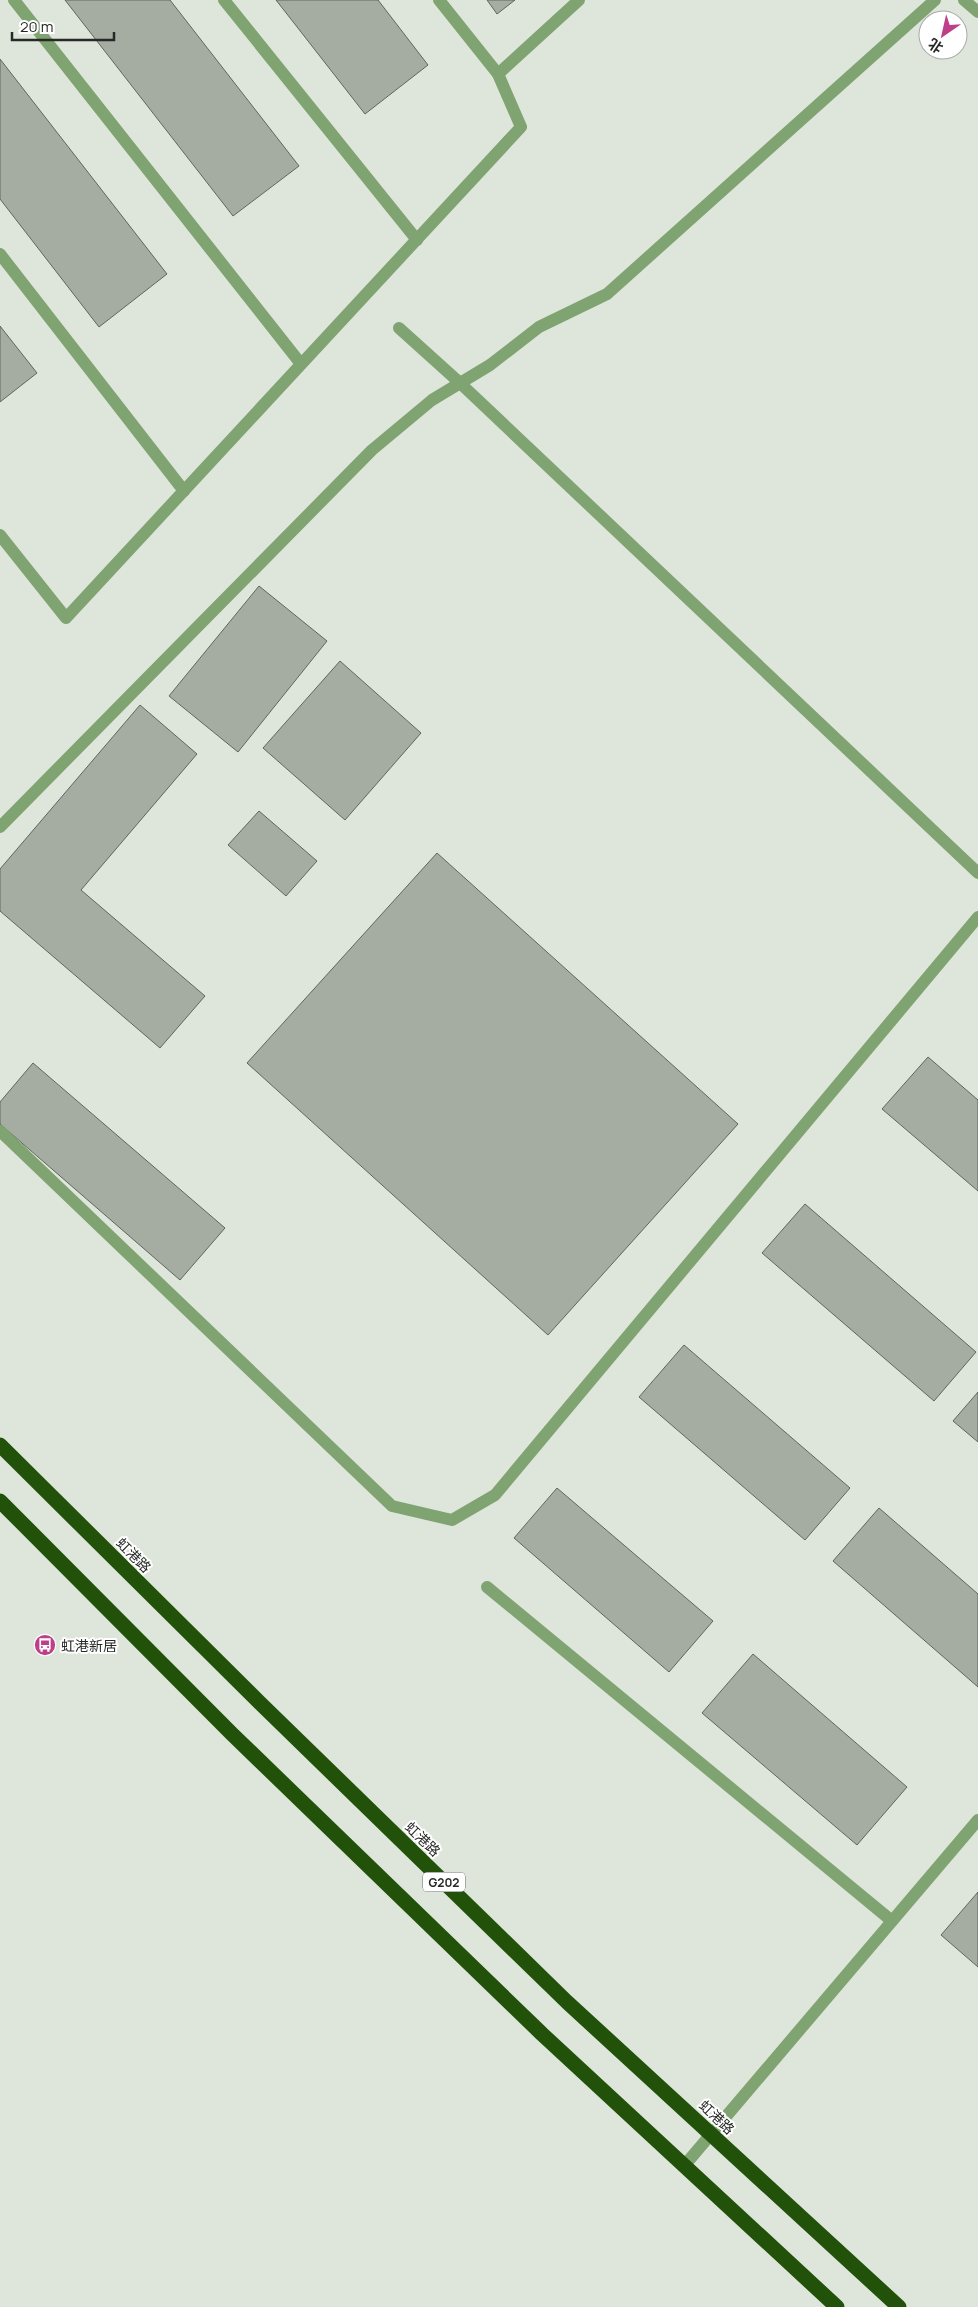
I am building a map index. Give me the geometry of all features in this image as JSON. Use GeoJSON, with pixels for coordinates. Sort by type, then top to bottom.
{"type":"FeatureCollection","features":[{"type":"Feature","properties":{"kind":"highway","name":"虹港路"},"geometry":{"type":"LineString","coordinates":[[0,1445],[260,1703],[560,1995],[899,2307]]}},
{"type":"Feature","properties":{"kind":"highway","name":"G202"},"geometry":{"type":"LineString","coordinates":[[0,1502],[232,1734],[542,2034],[837,2307]]}},
{"type":"Feature","properties":{"kind":"street"},"geometry":{"type":"LineString","coordinates":[[14,0],[302,364]]}},
{"type":"Feature","properties":{"kind":"street"},"geometry":{"type":"LineString","coordinates":[[224,0],[417,240]]}},
{"type":"Feature","properties":{"kind":"street"},"geometry":{"type":"LineString","coordinates":[[0,535],[66,618],[521,128],[498,74],[439,0]]}},
{"type":"Feature","properties":{"kind":"street"},"geometry":{"type":"LineString","coordinates":[[498,74],[580,0]]}},
{"type":"Feature","properties":{"kind":"street"},"geometry":{"type":"LineString","coordinates":[[0,827],[372,450],[432,400],[490,365],[540,327],[607,294],[936,0]]}},
{"type":"Feature","properties":{"kind":"street"},"geometry":{"type":"LineString","coordinates":[[964,0],[978,12]]}},
{"type":"Feature","properties":{"kind":"street"},"geometry":{"type":"LineString","coordinates":[[0,254],[184,491]]}},
{"type":"Feature","properties":{"kind":"street"},"geometry":{"type":"LineString","coordinates":[[400,328],[978,873]]}},
{"type":"Feature","properties":{"kind":"street"},"geometry":{"type":"LineString","coordinates":[[0,1131],[392,1506],[452,1520],[495,1494],[978,917]]}},
{"type":"Feature","properties":{"kind":"street"},"geometry":{"type":"LineString","coordinates":[[487,1587],[892,1921]]}},
{"type":"Feature","properties":{"kind":"street"},"geometry":{"type":"LineString","coordinates":[[684,2166],[978,1820]]}},
{"type":"Feature","properties":{"kind":"building"},"geometry":{"type":"Polygon","coordinates":[[[65,0],[170,0],[299,166],[233,216],[65,0]]]}},
{"type":"Feature","properties":{"kind":"building"},"geometry":{"type":"Polygon","coordinates":[[[276,0],[378,0],[428,65],[365,114],[276,0]]]}},
{"type":"Feature","properties":{"kind":"building"},"geometry":{"type":"Polygon","coordinates":[[[487,0],[515,0],[497,14],[487,0]]]}},
{"type":"Feature","properties":{"kind":"building"},"geometry":{"type":"Polygon","coordinates":[[[0,59],[167,274],[99,327],[0,199],[0,59]]]}},
{"type":"Feature","properties":{"kind":"building"},"geometry":{"type":"Polygon","coordinates":[[[0,326],[37,373],[0,402],[0,326]]]}},
{"type":"Feature","properties":{"kind":"building"},"geometry":{"type":"Polygon","coordinates":[[[259,586],[327,641],[238,752],[169,696],[259,586]]]}},
{"type":"Feature","properties":{"kind":"building"},"geometry":{"type":"Polygon","coordinates":[[[340,661],[421,733],[345,820],[263,748],[340,661]]]}},
{"type":"Feature","properties":{"kind":"building"},"geometry":{"type":"Polygon","coordinates":[[[140,705],[197,754],[81,890],[205,996],[160,1048],[0,911],[0,869],[140,705]]]}},
{"type":"Feature","properties":{"kind":"building"},"geometry":{"type":"Polygon","coordinates":[[[259,811],[317,861],[286,896],[228,845],[259,811]]]}},
{"type":"Feature","properties":{"kind":"building"},"geometry":{"type":"Polygon","coordinates":[[[437,853],[738,1124],[548,1335],[247,1063],[437,853]]]}},
{"type":"Feature","properties":{"kind":"building"},"geometry":{"type":"Polygon","coordinates":[[[928,1057],[978,1100],[978,1191],[882,1109],[928,1057]]]}},
{"type":"Feature","properties":{"kind":"building"},"geometry":{"type":"Polygon","coordinates":[[[33,1063],[225,1228],[180,1280],[0,1124],[0,1102],[33,1063]]]}},
{"type":"Feature","properties":{"kind":"building"},"geometry":{"type":"Polygon","coordinates":[[[805,1204],[976,1352],[934,1401],[762,1253],[805,1204]]]}},
{"type":"Feature","properties":{"kind":"building"},"geometry":{"type":"Polygon","coordinates":[[[684,1345],[850,1488],[805,1540],[639,1397],[684,1345]]]}},
{"type":"Feature","properties":{"kind":"building"},"geometry":{"type":"Polygon","coordinates":[[[978,1392],[978,1442],[953,1421],[978,1392]]]}},
{"type":"Feature","properties":{"kind":"building"},"geometry":{"type":"Polygon","coordinates":[[[557,1488],[713,1621],[669,1672],[514,1538],[557,1488]]]}},
{"type":"Feature","properties":{"kind":"building"},"geometry":{"type":"Polygon","coordinates":[[[879,1508],[978,1594],[978,1687],[833,1561],[879,1508]]]}},
{"type":"Feature","properties":{"kind":"building"},"geometry":{"type":"Polygon","coordinates":[[[753,1654],[907,1787],[857,1845],[702,1713],[753,1654]]]}},
{"type":"Feature","properties":{"kind":"building"},"geometry":{"type":"Polygon","coordinates":[[[978,1892],[978,1967],[941,1935],[978,1892]]]}},
{"type":"Feature","properties":{"kind":"place","name":"虹港新居"},"geometry":{"type":"Point","coordinates":[45,1645]}}]}
